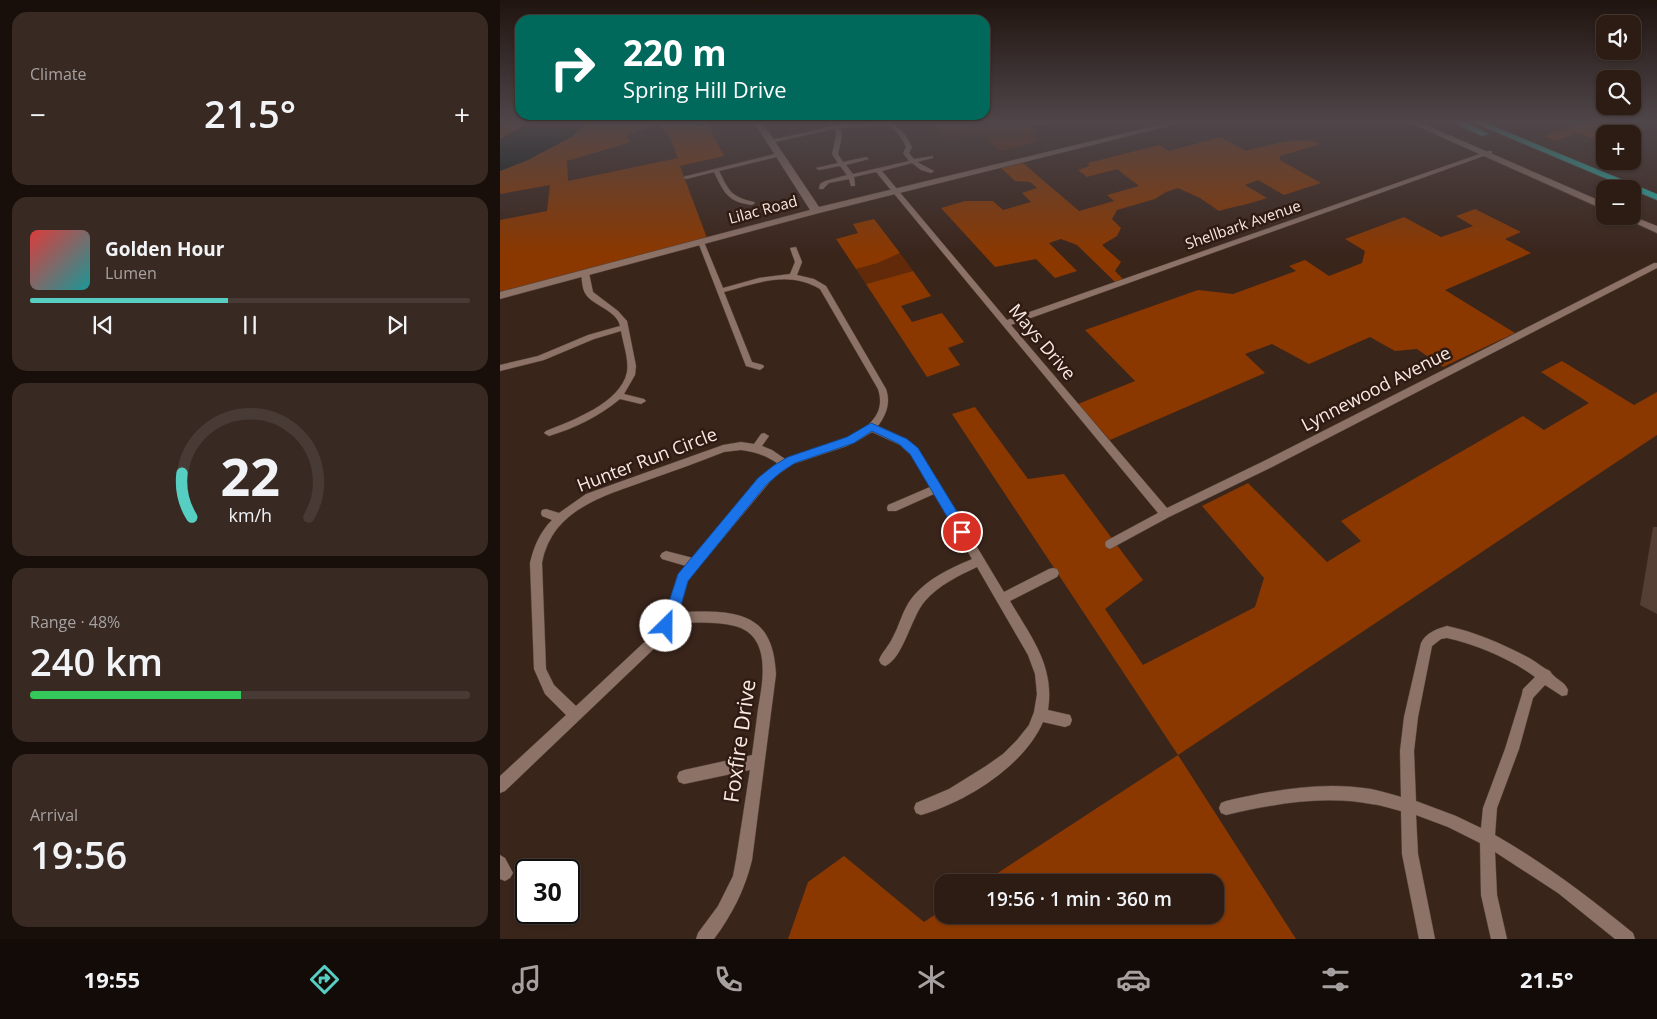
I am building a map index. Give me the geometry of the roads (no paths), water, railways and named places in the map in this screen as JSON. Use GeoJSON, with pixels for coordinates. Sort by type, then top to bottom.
{"type":"FeatureCollection","features":[{"type":"Feature","properties":{"kind":"highway"},"geometry":{"type":"LineString","coordinates":[[1560,166],[1596,181]]}},
{"type":"Feature","properties":{"kind":"highway"},"geometry":{"type":"LineString","coordinates":[[1582,166],[1657,197]]}},
{"type":"Feature","properties":{"kind":"highway"},"geometry":{"type":"LineString","coordinates":[[1641,200],[1657,206]]}},
{"type":"Feature","properties":{"kind":"street"},"geometry":{"type":"LineString","coordinates":[[686,177],[734,166]]}},
{"type":"Feature","properties":{"kind":"street"},"geometry":{"type":"LineString","coordinates":[[786,166],[816,211]]}},
{"type":"Feature","properties":{"kind":"street"},"geometry":{"type":"LineString","coordinates":[[819,168],[828,166]]}},
{"type":"Feature","properties":{"kind":"street"},"geometry":{"type":"LineString","coordinates":[[842,166],[851,176],[853,185]]}},
{"type":"Feature","properties":{"kind":"street"},"geometry":{"type":"LineString","coordinates":[[821,188],[827,182],[896,166]]}},
{"type":"Feature","properties":{"kind":"street"},"geometry":{"type":"LineString","coordinates":[[917,166],[931,171]]}},
{"type":"Feature","properties":{"kind":"street","name":"Lilac Road"},"geometry":{"type":"LineString","coordinates":[[500,296],[816,211],[998,166]]}},
{"type":"Feature","properties":{"kind":"street","name":"Shellbark Avenue"},"geometry":{"type":"LineString","coordinates":[[1005,324],[1451,166]]}},
{"type":"Feature","properties":{"kind":"street"},"geometry":{"type":"LineString","coordinates":[[1515,166],[1596,204]]}},
{"type":"Feature","properties":{"kind":"street"},"geometry":{"type":"LineString","coordinates":[[1517,166],[1596,199]]}},
{"type":"Feature","properties":{"kind":"street","name":"Mays Drive"},"geometry":{"type":"LineString","coordinates":[[881,169],[1005,324],[1165,514]]}},
{"type":"Feature","properties":{"kind":"street"},"geometry":{"type":"LineString","coordinates":[[716,170],[730,197],[738,201],[752,203]]}},
{"type":"Feature","properties":{"kind":"street"},"geometry":{"type":"LineString","coordinates":[[1641,219],[1657,226]]}},
{"type":"Feature","properties":{"kind":"street"},"geometry":{"type":"LineString","coordinates":[[1641,223],[1657,230]]}},
{"type":"Feature","properties":{"kind":"street"},"geometry":{"type":"LineString","coordinates":[[701,242],[747,360],[749,364],[760,367]]}},
{"type":"Feature","properties":{"kind":"street"},"geometry":{"type":"LineString","coordinates":[[794,248],[798,256],[799,265],[794,276]]}},
{"type":"Feature","properties":{"kind":"street","name":"Lynnewood Avenue"},"geometry":{"type":"LineString","coordinates":[[1110,544],[1165,514],[1268,464],[1657,265]]}},
{"type":"Feature","properties":{"kind":"street"},"geometry":{"type":"LineString","coordinates":[[549,433],[583,420],[603,408],[618,396],[629,380],[632,370],[624,327],[619,316],[589,293],[586,273]]}},
{"type":"Feature","properties":{"kind":"street"},"geometry":{"type":"LineString","coordinates":[[500,786],[657,638],[670,618],[683,578],[762,482],[785,464],[850,440],[871,427],[878,419],[884,405],[882,389],[823,288],[807,278],[794,276],[770,278],[720,291]]}},
{"type":"Feature","properties":{"kind":"street"},"geometry":{"type":"LineString","coordinates":[[500,368],[541,358],[591,337],[624,327]]}},
{"type":"Feature","properties":{"kind":"street"},"geometry":{"type":"LineString","coordinates":[[618,396],[641,401]]}},
{"type":"Feature","properties":{"kind":"street"},"geometry":{"type":"LineString","coordinates":[[871,427],[909,446],[918,455],[1037,659],[1041,672],[1043,693],[1040,715],[1026,743],[999,767],[948,798],[921,808]]}},
{"type":"Feature","properties":{"kind":"street"},"geometry":{"type":"LineString","coordinates":[[756,448],[764,436]]}},
{"type":"Feature","properties":{"kind":"street","name":"Hunter Run Circle"},"geometry":{"type":"LineString","coordinates":[[576,715],[544,684],[540,669],[537,557],[549,530],[560,518],[590,497],[711,452],[734,447],[756,448],[769,453],[785,464]]}},
{"type":"Feature","properties":{"kind":"street"},"geometry":{"type":"LineString","coordinates":[[892,508],[937,488]]}},
{"type":"Feature","properties":{"kind":"street"},"geometry":{"type":"LineString","coordinates":[[546,513],[560,518]]}},
{"type":"Feature","properties":{"kind":"street"},"geometry":{"type":"LineString","coordinates":[[666,556],[694,563]]}},
{"type":"Feature","properties":{"kind":"street"},"geometry":{"type":"LineString","coordinates":[[885,660],[895,649],[908,616],[922,594],[944,578],[979,561]]}},
{"type":"Feature","properties":{"kind":"street"},"geometry":{"type":"LineString","coordinates":[[1001,600],[1053,573]]}},
{"type":"Feature","properties":{"kind":"street","name":"Foxfire Drive"},"geometry":{"type":"LineString","coordinates":[[670,618],[731,619],[749,625],[760,635],[767,650],[770,674],[740,877],[724,912],[704,939]]}},
{"type":"Feature","properties":{"kind":"street"},"geometry":{"type":"LineString","coordinates":[[1427,939],[1410,854],[1408,807],[1409,734],[1424,649],[1431,638],[1447,632],[1466,636],[1528,664],[1546,675],[1562,690]]}},
{"type":"Feature","properties":{"kind":"street"},"geometry":{"type":"LineString","coordinates":[[1499,939],[1489,895],[1487,872],[1487,839],[1490,808],[1512,749],[1525,700],[1532,688],[1546,675]]}},
{"type":"Feature","properties":{"kind":"street"},"geometry":{"type":"LineString","coordinates":[[1040,715],[1065,720]]}},
{"type":"Feature","properties":{"kind":"street"},"geometry":{"type":"LineString","coordinates":[[684,777],[758,761]]}},
{"type":"Feature","properties":{"kind":"street"},"geometry":{"type":"LineString","coordinates":[[1226,808],[1295,795],[1332,793],[1365,797],[1436,816],[1487,839],[1527,862],[1583,902],[1627,939]]}}]}
